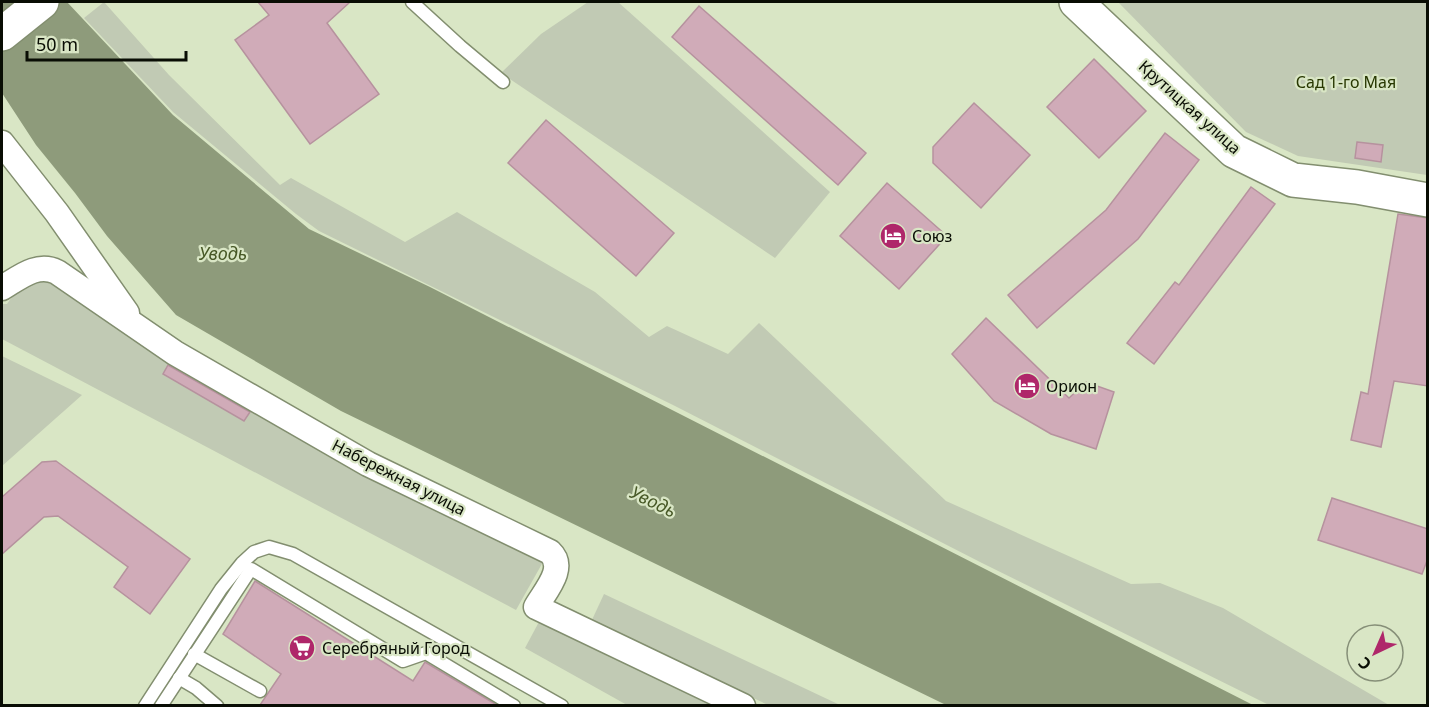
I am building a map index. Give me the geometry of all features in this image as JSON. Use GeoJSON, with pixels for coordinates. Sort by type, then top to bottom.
{"type":"FeatureCollection","features":[{"type":"Feature","properties":{"kind":"street"},"geometry":{"type":"LineString","coordinates":[[2,34],[42,2]]}},
{"type":"Feature","properties":{"kind":"street","name":"Крутицкая улица"},"geometry":{"type":"LineString","coordinates":[[1076,2],[1234,151],[1293,180],[1357,187],[1428,200]]}},
{"type":"Feature","properties":{"kind":"street"},"geometry":{"type":"LineString","coordinates":[[2,143],[57,213],[137,327]]}},
{"type":"Feature","properties":{"kind":"street","name":"Набережная улица"},"geometry":{"type":"LineString","coordinates":[[2,288],[34,270],[50,269],[175,353],[368,464],[550,552],[557,561],[557,569],[536,607],[743,705]]}},
{"type":"Feature","properties":{"kind":"lane"},"geometry":{"type":"LineString","coordinates":[[412,2],[503,82]]}},
{"type":"Feature","properties":{"kind":"lane"},"geometry":{"type":"LineString","coordinates":[[160,705],[194,654],[254,552],[270,547],[293,554],[562,705]]}},
{"type":"Feature","properties":{"kind":"lane"},"geometry":{"type":"LineString","coordinates":[[145,705],[221,589],[246,566]]}},
{"type":"Feature","properties":{"kind":"lane"},"geometry":{"type":"LineString","coordinates":[[246,566],[403,661],[426,653],[514,705]]}},
{"type":"Feature","properties":{"kind":"lane"},"geometry":{"type":"LineString","coordinates":[[194,654],[260,691]]}},
{"type":"Feature","properties":{"kind":"lane"},"geometry":{"type":"LineString","coordinates":[[179,678],[217,705]]}},
{"type":"Feature","properties":{"kind":"green space"},"geometry":{"type":"Polygon","coordinates":[[[104,2],[169,75],[280,185],[291,178],[405,242],[457,212],[595,292],[649,337],[667,326],[728,354],[759,323],[946,501],[1131,584],[1160,583],[1223,608],[1345,679],[1345,683],[1351,683],[1389,705],[1269,705],[982,563],[675,406],[319,231],[173,112],[84,18],[104,2]]]}},
{"type":"Feature","properties":{"kind":"green space"},"geometry":{"type":"Polygon","coordinates":[[[588,2],[618,2],[830,192],[775,258],[501,73],[541,34],[588,2]]]}},
{"type":"Feature","properties":{"kind":"green space","name":"Сад 1-го Мая"},"geometry":{"type":"Polygon","coordinates":[[[1118,2],[1427,2],[1427,175],[1298,156],[1246,132],[1118,2]]]}},
{"type":"Feature","properties":{"kind":"green space"},"geometry":{"type":"Polygon","coordinates":[[[43,278],[55,281],[362,469],[543,562],[516,610],[2,339],[2,304],[7,304],[18,288],[43,278]]]}},
{"type":"Feature","properties":{"kind":"green space"},"geometry":{"type":"Polygon","coordinates":[[[2,356],[82,395],[2,466],[2,356]]]}},
{"type":"Feature","properties":{"kind":"green space"},"geometry":{"type":"Polygon","coordinates":[[[604,594],[840,705],[768,705],[591,622],[604,594]]]}},
{"type":"Feature","properties":{"kind":"green space"},"geometry":{"type":"Polygon","coordinates":[[[540,620],[713,705],[627,705],[525,648],[540,620]]]}},
{"type":"Feature","properties":{"kind":"water","name":"Уводь"},"geometry":{"type":"Polygon","coordinates":[[[2,2],[67,2],[173,115],[309,229],[430,287],[1253,705],[946,705],[341,411],[176,315],[107,236],[36,145],[2,93],[2,2]]]}},
{"type":"Feature","properties":{"kind":"building"},"geometry":{"type":"Polygon","coordinates":[[[258,2],[350,2],[327,23],[379,94],[310,144],[235,40],[269,15],[258,2]]]}},
{"type":"Feature","properties":{"kind":"building"},"geometry":{"type":"Polygon","coordinates":[[[699,6],[866,153],[838,185],[672,37],[699,6]]]}},
{"type":"Feature","properties":{"kind":"building"},"geometry":{"type":"Polygon","coordinates":[[[1094,59],[1146,111],[1099,158],[1047,107],[1094,59]]]}},
{"type":"Feature","properties":{"kind":"building","name":"Союз"},"geometry":{"type":"Polygon","coordinates":[[[974,103],[1030,155],[981,208],[933,163],[933,147],[974,103]]]}},
{"type":"Feature","properties":{"kind":"building"},"geometry":{"type":"Polygon","coordinates":[[[546,120],[674,233],[636,276],[508,163],[546,120]]]}},
{"type":"Feature","properties":{"kind":"building"},"geometry":{"type":"Polygon","coordinates":[[[1165,133],[1199,160],[1138,239],[1037,328],[1008,295],[1106,210],[1165,133]]]}},
{"type":"Feature","properties":{"kind":"building"},"geometry":{"type":"Polygon","coordinates":[[[1357,142],[1383,145],[1381,162],[1355,158],[1357,142]]]}},
{"type":"Feature","properties":{"kind":"building","name":"Союз"},"geometry":{"type":"Polygon","coordinates":[[[887,183],[947,236],[899,289],[840,236],[887,183]]]}},
{"type":"Feature","properties":{"kind":"building"},"geometry":{"type":"Polygon","coordinates":[[[1251,187],[1275,204],[1154,364],[1127,343],[1175,282],[1179,285],[1251,187]]]}},
{"type":"Feature","properties":{"kind":"building"},"geometry":{"type":"Polygon","coordinates":[[[1398,214],[1428,218],[1428,386],[1394,381],[1381,447],[1351,440],[1361,392],[1368,394],[1398,214]]]}},
{"type":"Feature","properties":{"kind":"building","name":"Орион"},"geometry":{"type":"Polygon","coordinates":[[[986,318],[1069,398],[1086,382],[1114,392],[1096,449],[1051,434],[994,401],[952,354],[986,318]]]}},
{"type":"Feature","properties":{"kind":"building"},"geometry":{"type":"Polygon","coordinates":[[[168,365],[250,412],[244,421],[163,374],[168,365]]]}},
{"type":"Feature","properties":{"kind":"building"},"geometry":{"type":"Polygon","coordinates":[[[56,461],[190,559],[150,614],[114,587],[128,567],[58,516],[44,517],[2,554],[2,497],[42,462],[56,461]]]}},
{"type":"Feature","properties":{"kind":"building"},"geometry":{"type":"Polygon","coordinates":[[[1332,498],[1428,529],[1428,558],[1422,574],[1318,540],[1332,498]]]}},
{"type":"Feature","properties":{"kind":"building","name":"Серебряный Город"},"geometry":{"type":"Polygon","coordinates":[[[255,581],[413,681],[425,662],[497,705],[260,705],[281,674],[223,634],[255,581]]]}},
{"type":"Feature","properties":{"kind":"place","name":"Союз"},"geometry":{"type":"Point","coordinates":[893,236]}},
{"type":"Feature","properties":{"kind":"place","name":"Орион"},"geometry":{"type":"Point","coordinates":[1027,386]}},
{"type":"Feature","properties":{"kind":"place","name":"Серебряный Город"},"geometry":{"type":"Point","coordinates":[302,648]}}]}
